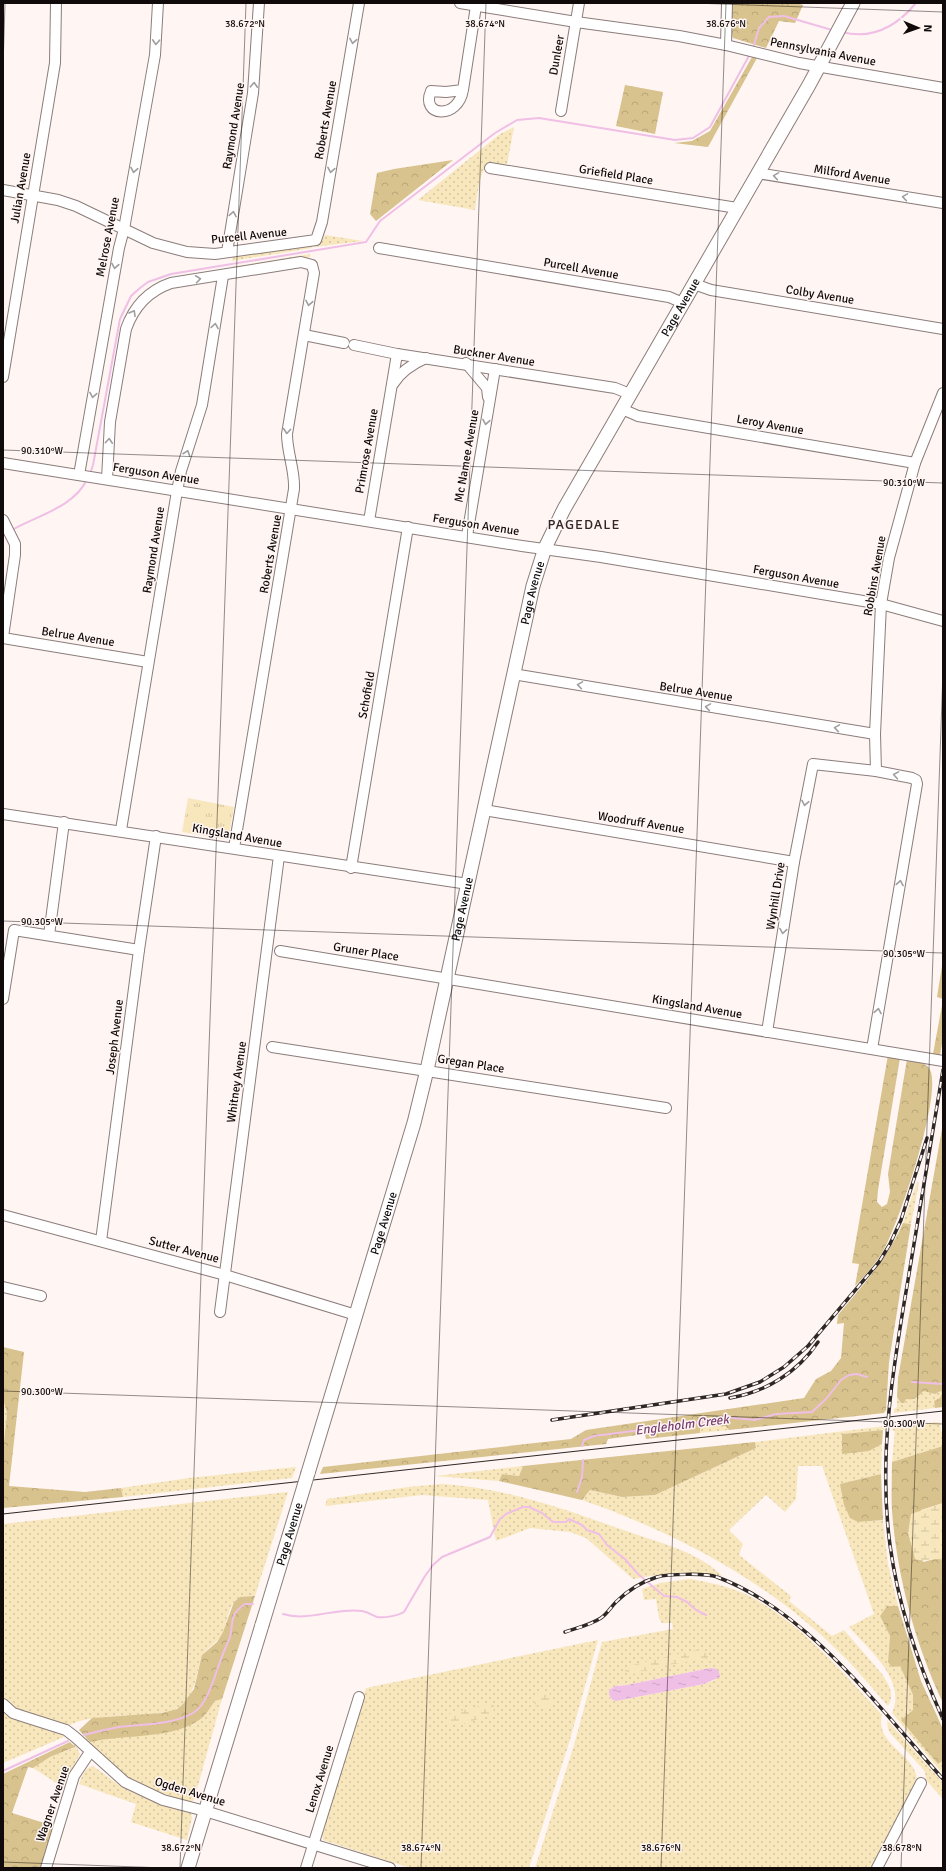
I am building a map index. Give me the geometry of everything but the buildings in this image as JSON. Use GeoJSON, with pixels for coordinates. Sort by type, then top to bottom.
{"type":"FeatureCollection","features":[{"type":"Feature","properties":{"kind":"main road","name":"Page Avenue"},"geometry":{"type":"LineString","coordinates":[[188,1868],[407,1148],[427,1070],[533,586],[545,548],[564,509],[758,173],[853,3]]}},
{"type":"Feature","properties":{"kind":"street","name":"Julian Avenue"},"geometry":{"type":"LineString","coordinates":[[3,377],[55,63],[56,3]]}},
{"type":"Feature","properties":{"kind":"street","name":"Melrose Avenue"},"geometry":{"type":"LineString","coordinates":[[85,476],[119,248],[124,228],[155,55],[158,3]]}},
{"type":"Feature","properties":{"kind":"street","name":"Raymond Avenue"},"geometry":{"type":"LineString","coordinates":[[227,252],[253,93],[259,3]]}},
{"type":"Feature","properties":{"kind":"street","name":"Roberts Avenue"},"geometry":{"type":"LineString","coordinates":[[316,240],[322,222],[359,3]]}},
{"type":"Feature","properties":{"kind":"street","name":"Pennsylvania Avenue"},"geometry":{"type":"LineString","coordinates":[[460,3],[576,22],[678,36],[726,45],[818,67],[943,88]]}},
{"type":"Feature","properties":{"kind":"street","name":"Dunleer"},"geometry":{"type":"LineString","coordinates":[[561,111],[579,3]]}},
{"type":"Feature","properties":{"kind":"street"},"geometry":{"type":"LineString","coordinates":[[726,45],[728,3]]}},
{"type":"Feature","properties":{"kind":"street"},"geometry":{"type":"LineString","coordinates":[[463,90],[476,6]]}},
{"type":"Feature","properties":{"kind":"street","name":"Griefield Place"},"geometry":{"type":"LineString","coordinates":[[490,168],[737,208]]}},
{"type":"Feature","properties":{"kind":"street","name":"Milford Avenue"},"geometry":{"type":"LineString","coordinates":[[758,173],[943,203]]}},
{"type":"Feature","properties":{"kind":"street","name":"Purcell Avenue"},"geometry":{"type":"LineString","coordinates":[[3,190],[33,195],[76,206],[153,243],[169,248],[205,254],[316,240]]}},
{"type":"Feature","properties":{"kind":"street","name":"Purcell Avenue"},"geometry":{"type":"LineString","coordinates":[[379,248],[669,297],[683,303]]}},
{"type":"Feature","properties":{"kind":"street","name":"Roberts Avenue"},"geometry":{"type":"LineString","coordinates":[[223,276],[301,262],[312,265],[314,273],[287,434],[295,481],[292,509],[234,848]]}},
{"type":"Feature","properties":{"kind":"street","name":"Raymond Avenue"},"geometry":{"type":"LineString","coordinates":[[121,830],[177,491],[181,471],[202,405],[223,276]]}},
{"type":"Feature","properties":{"kind":"street"},"geometry":{"type":"LineString","coordinates":[[107,480],[110,422],[126,329],[131,316],[143,299],[160,287],[171,283],[223,276]]}},
{"type":"Feature","properties":{"kind":"street","name":"Colby Avenue"},"geometry":{"type":"LineString","coordinates":[[694,284],[711,290],[943,329]]}},
{"type":"Feature","properties":{"kind":"street","name":"Buckner Avenue"},"geometry":{"type":"LineString","coordinates":[[304,335],[397,354],[615,388],[630,394]]}},
{"type":"Feature","properties":{"kind":"street","name":"Primrose Avenue"},"geometry":{"type":"LineString","coordinates":[[369,521],[397,354]]}},
{"type":"Feature","properties":{"kind":"street","name":"Primrose Avenue"},"geometry":{"type":"LineString","coordinates":[[392,386],[402,372],[415,363],[426,358]]}},
{"type":"Feature","properties":{"kind":"street","name":"Mc Namee Avenue"},"geometry":{"type":"LineString","coordinates":[[466,364],[488,388],[489,404]]}},
{"type":"Feature","properties":{"kind":"street","name":"Mc Namee Avenue"},"geometry":{"type":"LineString","coordinates":[[467,536],[495,369]]}},
{"type":"Feature","properties":{"kind":"street","name":"Robbins Avenue"},"geometry":{"type":"LineString","coordinates":[[876,771],[875,734],[881,604],[889,558],[915,463],[943,393]]}},
{"type":"Feature","properties":{"kind":"street","name":"Leroy Avenue"},"geometry":{"type":"LineString","coordinates":[[622,409],[638,416],[915,463]]}},
{"type":"Feature","properties":{"kind":"street","name":"Ferguson Avenue"},"geometry":{"type":"LineString","coordinates":[[3,463],[545,548],[881,604],[943,621]]}},
{"type":"Feature","properties":{"kind":"street"},"geometry":{"type":"LineString","coordinates":[[3,638],[15,555],[15,544],[5,523]]}},
{"type":"Feature","properties":{"kind":"street","name":"Schofield"},"geometry":{"type":"LineString","coordinates":[[351,868],[408,527]]}},
{"type":"Feature","properties":{"kind":"street","name":"Belrue Avenue"},"geometry":{"type":"LineString","coordinates":[[3,638],[148,662]]}},
{"type":"Feature","properties":{"kind":"street","name":"Belrue Avenue"},"geometry":{"type":"LineString","coordinates":[[513,674],[875,734]]}},
{"type":"Feature","properties":{"kind":"street","name":"Wynhill Drive"},"geometry":{"type":"LineString","coordinates":[[767,1032],[794,862],[813,764],[876,771]]}},
{"type":"Feature","properties":{"kind":"street"},"geometry":{"type":"LineString","coordinates":[[872,1049],[916,780],[876,771]]}},
{"type":"Feature","properties":{"kind":"street","name":"Woodruff Avenue"},"geometry":{"type":"LineString","coordinates":[[484,810],[794,862]]}},
{"type":"Feature","properties":{"kind":"street","name":"Kingsland Avenue"},"geometry":{"type":"LineString","coordinates":[[3,814],[121,830],[351,868],[468,884]]}},
{"type":"Feature","properties":{"kind":"street"},"geometry":{"type":"LineString","coordinates":[[49,935],[64,822]]}},
{"type":"Feature","properties":{"kind":"street","name":"Joseph Avenue"},"geometry":{"type":"LineString","coordinates":[[101,1241],[139,950],[156,836]]}},
{"type":"Feature","properties":{"kind":"street","name":"Whitney Avenue"},"geometry":{"type":"LineString","coordinates":[[220,1312],[279,856]]}},
{"type":"Feature","properties":{"kind":"street"},"geometry":{"type":"LineString","coordinates":[[3,999],[14,930],[139,950]]}},
{"type":"Feature","properties":{"kind":"street","name":"Gruner Place"},"geometry":{"type":"LineString","coordinates":[[280,951],[447,978]]}},
{"type":"Feature","properties":{"kind":"street","name":"Kingsland Avenue"},"geometry":{"type":"LineString","coordinates":[[447,978],[943,1061]]}},
{"type":"Feature","properties":{"kind":"street","name":"Gregan Place"},"geometry":{"type":"LineString","coordinates":[[272,1047],[666,1108]]}},
{"type":"Feature","properties":{"kind":"street","name":"Sutter Avenue"},"geometry":{"type":"LineString","coordinates":[[3,1215],[225,1275],[356,1315]]}},
{"type":"Feature","properties":{"kind":"street"},"geometry":{"type":"LineString","coordinates":[[3,1286],[41,1296]]}},
{"type":"Feature","properties":{"kind":"street","name":"Lenox Avenue"},"geometry":{"type":"LineString","coordinates":[[306,1868],[358,1697]]}},
{"type":"Feature","properties":{"kind":"street","name":"Ogden Avenue"},"geometry":{"type":"LineString","coordinates":[[3,1704],[13,1712],[22,1716],[66,1730],[125,1782],[163,1800],[205,1811],[390,1868]]}},
{"type":"Feature","properties":{"kind":"street","name":"Wagner Avenue"},"geometry":{"type":"LineString","coordinates":[[46,1868],[74,1776],[90,1752]]}},
{"type":"Feature","properties":{"kind":"street"},"geometry":{"type":"LineString","coordinates":[[877,1868],[921,1783]]}},
{"type":"Feature","properties":{"kind":"green space"},"geometry":{"type":"Polygon","coordinates":[[[732,3],[797,3],[803,5],[795,23],[779,21],[766,48],[733,38],[731,33],[732,3]]]}},
{"type":"Feature","properties":{"kind":"green space"},"geometry":{"type":"Polygon","coordinates":[[[752,57],[757,58],[708,147],[674,143],[692,141],[710,131],[752,57]]]}},
{"type":"Feature","properties":{"kind":"green space"},"geometry":{"type":"Polygon","coordinates":[[[625,85],[663,92],[655,134],[616,126],[625,85]]]}},
{"type":"Feature","properties":{"kind":"green space"},"geometry":{"type":"Polygon","coordinates":[[[514,127],[507,165],[492,164],[485,168],[480,179],[475,210],[418,200],[500,134],[514,127]]]}},
{"type":"Feature","properties":{"kind":"green space"},"geometry":{"type":"Polygon","coordinates":[[[453,160],[376,221],[370,214],[377,173],[453,160]]]}},
{"type":"Feature","properties":{"kind":"green space"},"geometry":{"type":"Polygon","coordinates":[[[325,235],[363,241],[314,247],[314,244],[321,242],[325,235]]]}},
{"type":"Feature","properties":{"kind":"green space"},"geometry":{"type":"Polygon","coordinates":[[[312,245],[312,248],[232,261],[233,256],[312,245]]]}},
{"type":"Feature","properties":{"kind":"green space"},"geometry":{"type":"Polygon","coordinates":[[[310,254],[310,257],[231,270],[231,267],[310,254]]]}},
{"type":"Feature","properties":{"kind":"green space"},"geometry":{"type":"Polygon","coordinates":[[[188,798],[234,807],[229,834],[224,839],[182,832],[188,798]]]}},
{"type":"Feature","properties":{"kind":"green space"},"geometry":{"type":"Polygon","coordinates":[[[943,960],[943,999],[937,997],[943,960]]]}},
{"type":"Feature","properties":{"kind":"green space"},"geometry":{"type":"Polygon","coordinates":[[[943,1000],[943,1038],[940,1055],[933,1054],[943,1000]]]}},
{"type":"Feature","properties":{"kind":"green space"},"geometry":{"type":"Polygon","coordinates":[[[888,1055],[900,1058],[878,1190],[877,1202],[882,1207],[887,1204],[890,1192],[888,1174],[907,1059],[922,1063],[929,1068],[932,1081],[931,1102],[908,1189],[889,1239],[882,1253],[855,1286],[859,1264],[852,1263],[888,1055]]]}},
{"type":"Feature","properties":{"kind":"green space"},"geometry":{"type":"Polygon","coordinates":[[[943,1123],[943,1407],[935,1408],[934,1401],[940,1398],[942,1393],[941,1391],[935,1394],[923,1391],[916,1398],[906,1399],[904,1403],[901,1403],[897,1397],[898,1378],[943,1123]]]}},
{"type":"Feature","properties":{"kind":"green space"},"geometry":{"type":"Polygon","coordinates":[[[917,1182],[919,1183],[911,1224],[903,1223],[917,1182]]]}},
{"type":"Feature","properties":{"kind":"green space"},"geometry":{"type":"Polygon","coordinates":[[[903,1223],[911,1224],[889,1362],[886,1410],[884,1413],[729,1430],[725,1426],[700,1426],[700,1433],[646,1439],[645,1434],[608,1439],[606,1444],[320,1474],[323,1467],[571,1439],[586,1430],[804,1398],[816,1379],[831,1371],[841,1358],[844,1323],[837,1324],[838,1315],[882,1260],[903,1223]]]}},
{"type":"Feature","properties":{"kind":"green space"},"geometry":{"type":"Polygon","coordinates":[[[3,1347],[24,1352],[9,1486],[85,1492],[121,1488],[123,1497],[3,1508],[3,1452],[7,1413],[3,1399],[3,1347]]]}},
{"type":"Feature","properties":{"kind":"green space"},"geometry":{"type":"Polygon","coordinates":[[[923,1391],[935,1394],[941,1391],[943,1393],[940,1399],[934,1401],[935,1408],[894,1413],[894,1409],[897,1407],[897,1397],[901,1403],[906,1399],[918,1397],[923,1391]]]}},
{"type":"Feature","properties":{"kind":"green space"},"geometry":{"type":"Polygon","coordinates":[[[3,1399],[7,1413],[3,1452],[3,1399]]]}},
{"type":"Feature","properties":{"kind":"green space"},"geometry":{"type":"Polygon","coordinates":[[[940,1422],[941,1431],[943,1432],[943,1446],[892,1462],[895,1431],[892,1430],[892,1426],[940,1422]]]}},
{"type":"Feature","properties":{"kind":"green space"},"geometry":{"type":"Polygon","coordinates":[[[700,1426],[725,1426],[729,1430],[700,1433],[700,1426]]]}},
{"type":"Feature","properties":{"kind":"green space"},"geometry":{"type":"Polygon","coordinates":[[[885,1426],[885,1430],[842,1434],[869,1451],[882,1444],[881,1474],[841,1484],[858,1522],[883,1520],[888,1564],[898,1606],[887,1606],[880,1616],[890,1636],[888,1662],[900,1666],[913,1695],[913,1710],[938,1764],[943,1761],[943,1774],[892,1713],[895,1701],[894,1689],[890,1677],[884,1666],[849,1627],[874,1614],[822,1466],[798,1466],[796,1499],[785,1512],[766,1495],[729,1530],[743,1544],[739,1555],[791,1596],[789,1601],[832,1636],[844,1630],[882,1674],[887,1682],[891,1694],[888,1706],[852,1665],[811,1626],[751,1581],[686,1544],[617,1513],[582,1500],[590,1490],[622,1497],[655,1495],[756,1448],[755,1442],[885,1426]]]}},
{"type":"Feature","properties":{"kind":"green space"},"geometry":{"type":"Polygon","coordinates":[[[883,1430],[882,1444],[869,1451],[842,1454],[842,1434],[883,1430]]]}},
{"type":"Feature","properties":{"kind":"green space"},"geometry":{"type":"Polygon","coordinates":[[[755,1442],[756,1448],[655,1495],[622,1497],[590,1490],[582,1500],[499,1481],[502,1474],[519,1476],[523,1466],[755,1442]]]}},
{"type":"Feature","properties":{"kind":"green space"},"geometry":{"type":"Polygon","coordinates":[[[943,1446],[943,1503],[921,1510],[923,1562],[938,1558],[943,1560],[943,1703],[924,1657],[903,1585],[894,1535],[892,1511],[892,1462],[943,1446]]]}},
{"type":"Feature","properties":{"kind":"green space"},"geometry":{"type":"Polygon","coordinates":[[[523,1466],[519,1476],[502,1474],[499,1481],[435,1476],[523,1466]]]}},
{"type":"Feature","properties":{"kind":"green space"},"geometry":{"type":"Polygon","coordinates":[[[296,1467],[292,1478],[123,1497],[121,1488],[189,1478],[296,1467]]]}},
{"type":"Feature","properties":{"kind":"green space"},"geometry":{"type":"Polygon","coordinates":[[[881,1474],[883,1520],[858,1522],[850,1518],[844,1505],[840,1484],[881,1474]]]}},
{"type":"Feature","properties":{"kind":"green space"},"geometry":{"type":"Polygon","coordinates":[[[442,1484],[492,1490],[540,1502],[681,1550],[703,1561],[722,1576],[699,1573],[678,1573],[633,1579],[586,1538],[570,1532],[530,1528],[496,1541],[488,1500],[422,1495],[325,1506],[327,1499],[408,1487],[442,1484]]]}},
{"type":"Feature","properties":{"kind":"green space"},"geometry":{"type":"Polygon","coordinates":[[[288,1492],[255,1596],[239,1598],[233,1604],[221,1636],[203,1654],[191,1693],[183,1704],[162,1713],[95,1718],[80,1721],[68,1726],[18,1709],[3,1697],[3,1524],[288,1492]]]}},
{"type":"Feature","properties":{"kind":"green space"},"geometry":{"type":"Polygon","coordinates":[[[943,1503],[943,1560],[915,1559],[908,1533],[911,1514],[943,1503]]]}},
{"type":"Feature","properties":{"kind":"green space"},"geometry":{"type":"Polygon","coordinates":[[[690,1579],[703,1581],[724,1586],[743,1593],[762,1603],[781,1616],[818,1647],[882,1715],[881,1725],[884,1734],[910,1764],[915,1772],[917,1781],[872,1868],[535,1868],[574,1745],[602,1642],[673,1629],[672,1623],[662,1623],[659,1618],[656,1599],[644,1600],[642,1589],[660,1583],[690,1579]],[[710,1668],[627,1685],[620,1685],[611,1688],[609,1696],[611,1699],[616,1701],[704,1684],[715,1680],[710,1668]]]}},
{"type":"Feature","properties":{"kind":"green space"},"geometry":{"type":"Polygon","coordinates":[[[255,1596],[222,1699],[215,1701],[202,1718],[191,1725],[163,1733],[90,1742],[79,1730],[92,1718],[162,1713],[177,1709],[183,1704],[194,1689],[202,1655],[217,1642],[223,1632],[234,1602],[240,1597],[255,1596]]]}},
{"type":"Feature","properties":{"kind":"green space"},"geometry":{"type":"Polygon","coordinates":[[[887,1606],[898,1606],[921,1681],[943,1729],[943,1761],[938,1764],[901,1720],[913,1710],[913,1695],[900,1666],[892,1667],[888,1662],[890,1636],[880,1616],[887,1606]]]}},
{"type":"Feature","properties":{"kind":"green space"},"geometry":{"type":"Polygon","coordinates":[[[598,1640],[569,1743],[529,1868],[410,1868],[323,1840],[322,1832],[366,1688],[598,1640]]]}},
{"type":"Feature","properties":{"kind":"green space"},"geometry":{"type":"Polygon","coordinates":[[[696,1650],[704,1650],[708,1654],[708,1658],[652,1668],[633,1674],[625,1671],[627,1667],[632,1665],[696,1650]]]}},
{"type":"Feature","properties":{"kind":"green space"},"geometry":{"type":"Polygon","coordinates":[[[539,1691],[547,1691],[552,1696],[550,1707],[547,1709],[539,1709],[534,1704],[534,1696],[539,1691]]]}},
{"type":"Feature","properties":{"kind":"green space"},"geometry":{"type":"Polygon","coordinates":[[[222,1699],[194,1800],[191,1802],[156,1791],[132,1780],[114,1767],[84,1740],[87,1738],[90,1742],[177,1730],[202,1718],[215,1701],[222,1699]]]}},
{"type":"Feature","properties":{"kind":"green space"},"geometry":{"type":"Polygon","coordinates":[[[490,1703],[494,1705],[493,1714],[461,1725],[448,1723],[447,1719],[449,1714],[490,1703]]]}},
{"type":"Feature","properties":{"kind":"green space"},"geometry":{"type":"Polygon","coordinates":[[[3,1710],[60,1732],[64,1737],[3,1763],[3,1710]]]}},
{"type":"Feature","properties":{"kind":"green space"},"geometry":{"type":"Polygon","coordinates":[[[887,1720],[943,1783],[943,1799],[926,1780],[925,1772],[921,1767],[891,1734],[888,1729],[887,1720]]]}},
{"type":"Feature","properties":{"kind":"green space"},"geometry":{"type":"Polygon","coordinates":[[[70,1742],[75,1747],[50,1757],[33,1768],[28,1767],[12,1813],[54,1826],[41,1868],[3,1868],[3,1774],[70,1742]]]}},
{"type":"Feature","properties":{"kind":"green space"},"geometry":{"type":"Polygon","coordinates":[[[75,1744],[80,1754],[71,1770],[64,1788],[33,1768],[50,1757],[74,1748],[73,1745],[75,1744]]]}},
{"type":"Feature","properties":{"kind":"green space"},"geometry":{"type":"Polygon","coordinates":[[[93,1766],[119,1785],[134,1793],[191,1813],[192,1818],[187,1840],[131,1822],[136,1804],[79,1784],[85,1771],[93,1766]]]}},
{"type":"Feature","properties":{"kind":"water"},"geometry":{"type":"Polygon","coordinates":[[[710,1668],[717,1669],[720,1677],[704,1684],[616,1701],[610,1696],[609,1690],[615,1686],[627,1685],[710,1668]]]}},
{"type":"Feature","properties":{"kind":"waterway"},"geometry":{"type":"LineString","coordinates":[[842,32],[864,34],[884,29],[901,18],[916,3]]}},
{"type":"Feature","properties":{"kind":"waterway"},"geometry":{"type":"LineString","coordinates":[[753,48],[759,28],[769,17],[784,16],[832,30]]}},
{"type":"Feature","properties":{"kind":"waterway"},"geometry":{"type":"LineString","coordinates":[[90,474],[93,465],[120,319],[131,296],[148,282],[171,274],[366,242],[380,221],[495,133],[517,120],[539,118],[675,140],[693,138],[710,127],[750,54]]}},
{"type":"Feature","properties":{"kind":"waterway"},"geometry":{"type":"LineString","coordinates":[[12,530],[64,504],[74,497],[87,479]]}},
{"type":"Feature","properties":{"kind":"waterway","name":"Engleholm Creek"},"geometry":{"type":"LineString","coordinates":[[582,1446],[584,1440],[594,1436],[703,1422],[723,1417],[755,1420],[776,1414],[812,1412],[826,1399],[841,1380],[849,1375],[857,1374],[867,1377]]}},
{"type":"Feature","properties":{"kind":"waterway","name":"Engleholm Creek"},"geometry":{"type":"LineString","coordinates":[[912,1382],[943,1384]]}},
{"type":"Feature","properties":{"kind":"waterway","name":"Engleholm Creek"},"geometry":{"type":"LineString","coordinates":[[577,1492],[582,1477],[583,1460]]}},
{"type":"Feature","properties":{"kind":"waterway","name":"Engleholm Creek"},"geometry":{"type":"LineString","coordinates":[[283,1614],[293,1616],[312,1616],[352,1610],[364,1611],[380,1617],[404,1612],[425,1576],[433,1565],[442,1557],[490,1537],[500,1519],[506,1514],[523,1507],[529,1507],[542,1513],[553,1522],[566,1522],[569,1519],[582,1525],[587,1530],[599,1534],[607,1545],[625,1559],[638,1574],[664,1596],[677,1597],[706,1615]]}},
{"type":"Feature","properties":{"kind":"waterway","name":"Engleholm Creek"},"geometry":{"type":"LineString","coordinates":[[84,1735],[119,1727],[176,1720],[199,1709],[208,1695],[230,1637],[233,1618],[236,1611],[245,1604],[253,1604]]}},
{"type":"Feature","properties":{"kind":"waterway","name":"Engleholm Creek"},"geometry":{"type":"LineString","coordinates":[[3,1771],[68,1741]]}},
{"type":"Feature","properties":{"kind":"tram line"},"geometry":{"type":"LineString","coordinates":[[3,1514],[943,1411]]}},
{"type":"Feature","properties":{"kind":"railway"},"geometry":{"type":"LineString","coordinates":[[943,1070],[897,1346],[886,1445],[887,1512],[890,1545],[898,1590],[917,1656],[943,1719]]}},
{"type":"Feature","properties":{"kind":"railway"},"geometry":{"type":"LineString","coordinates":[[552,1420],[726,1394],[760,1382],[784,1367],[808,1346],[879,1262],[890,1244],[901,1220],[927,1138]]}},
{"type":"Feature","properties":{"kind":"railway"},"geometry":{"type":"LineString","coordinates":[[730,1398],[756,1391],[780,1379],[801,1363],[818,1342]]}},
{"type":"Feature","properties":{"kind":"railway"},"geometry":{"type":"LineString","coordinates":[[565,1632],[601,1618],[625,1594],[651,1579],[662,1576],[696,1574],[717,1577],[750,1592],[781,1613],[811,1637],[868,1693],[943,1779]]}},
{"type":"Feature","properties":{"kind":"district","name":"PAGEDALE"},"geometry":{"type":"Point","coordinates":[584,524]}}]}
